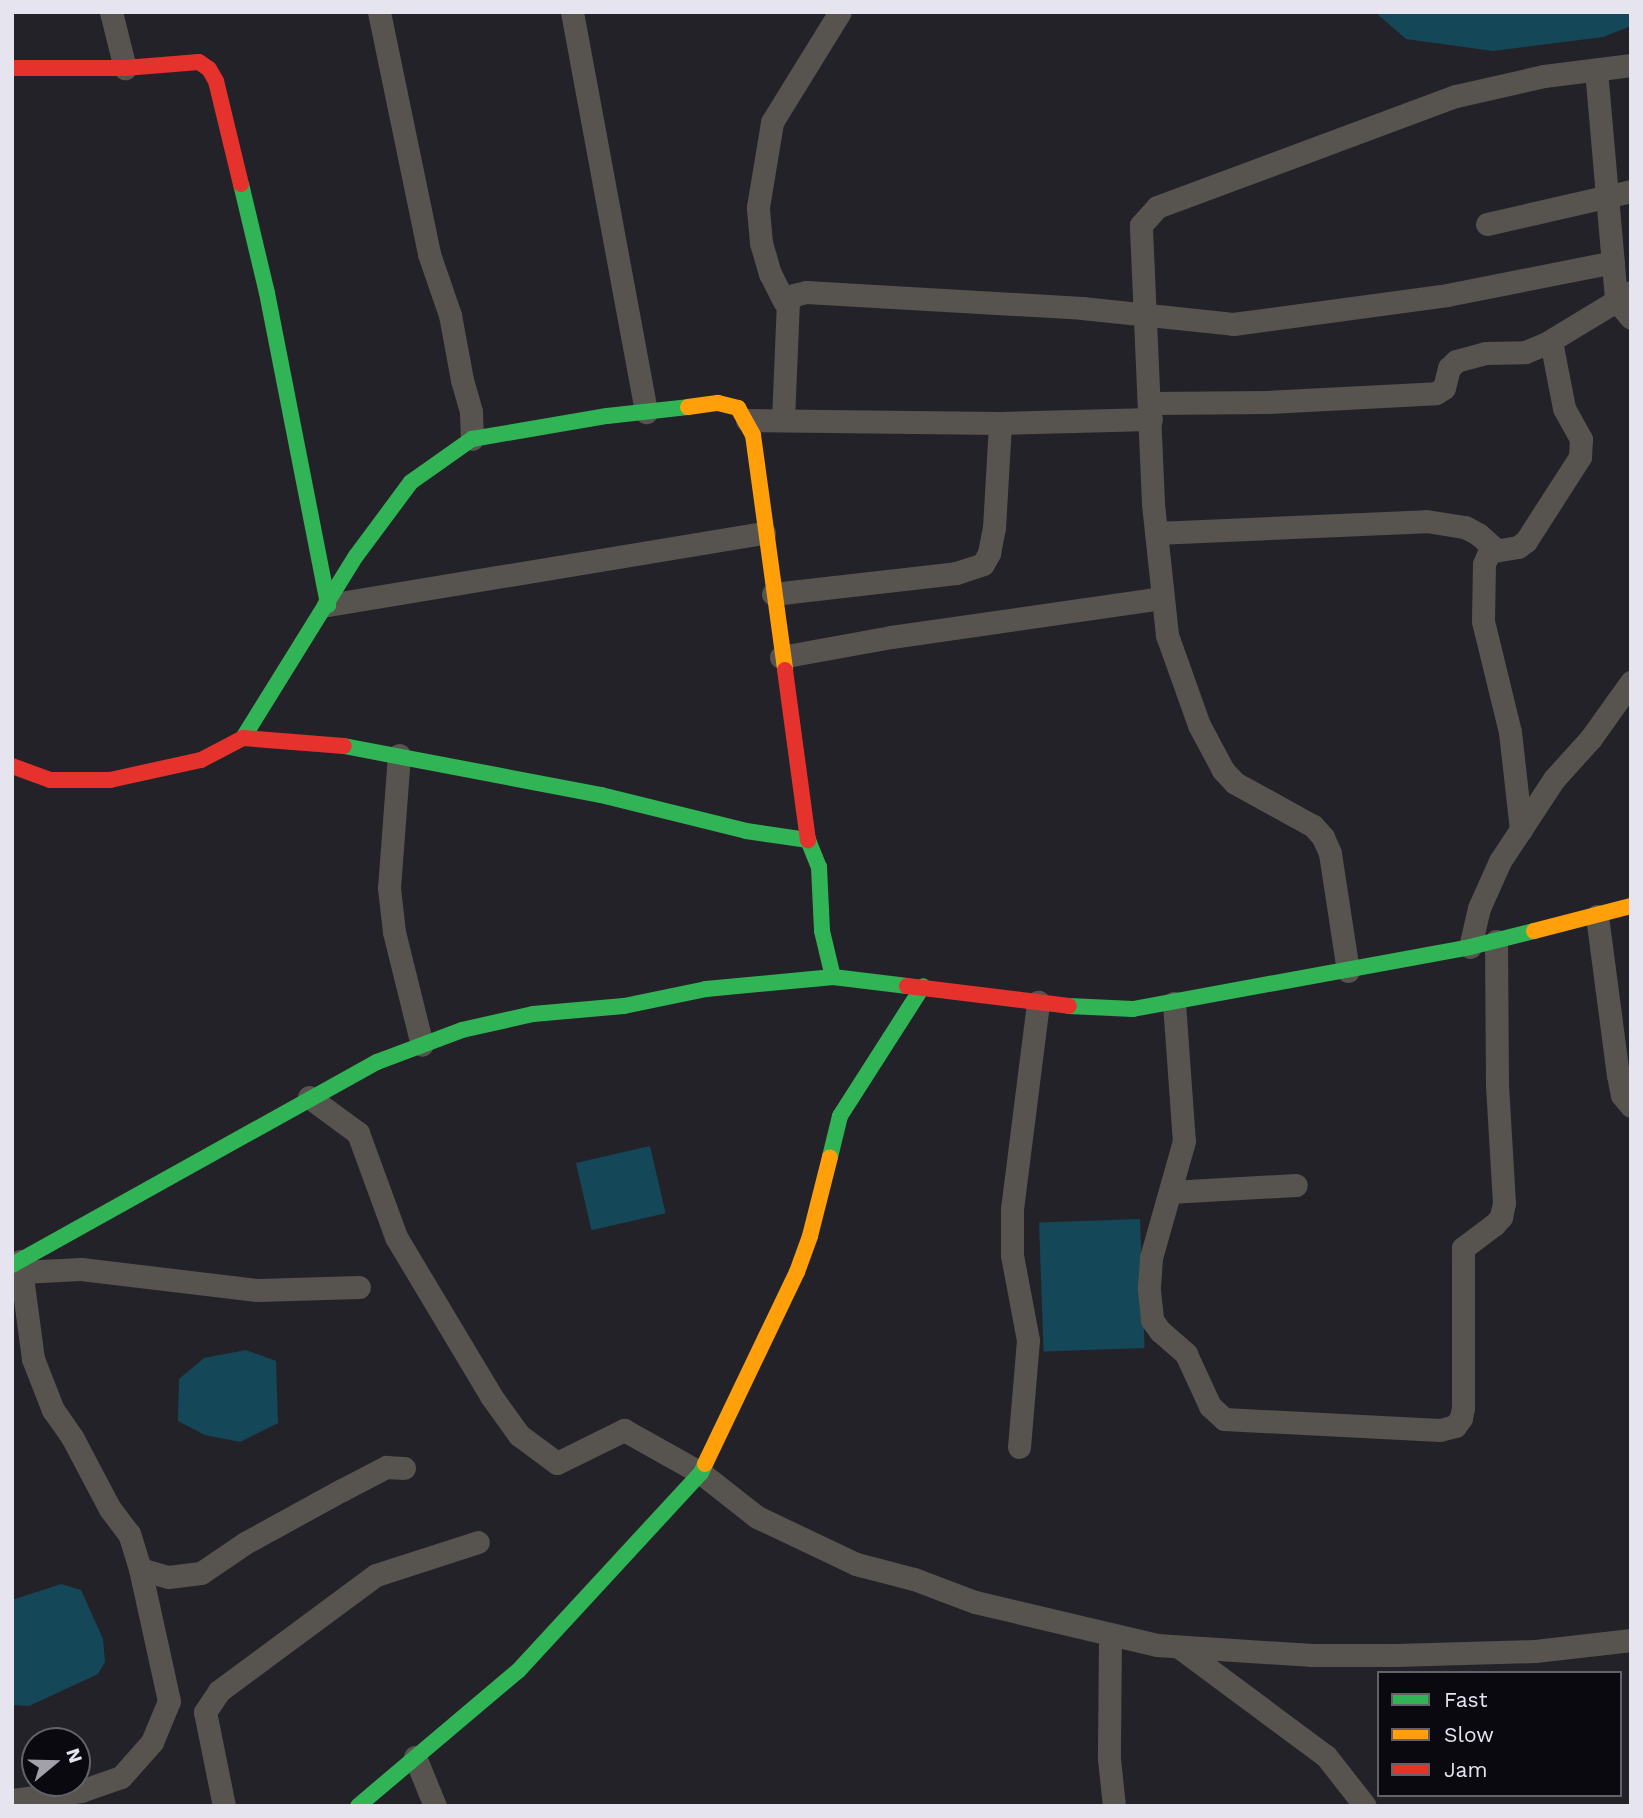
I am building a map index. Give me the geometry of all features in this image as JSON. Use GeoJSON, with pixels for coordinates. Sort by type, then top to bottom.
{"type":"FeatureCollection","features":[{"type":"Feature","properties":{"kind":"street"},"geometry":{"type":"LineString","coordinates":[[111,12],[125,68]]}},
{"type":"Feature","properties":{"kind":"street"},"geometry":{"type":"LineString","coordinates":[[379,12],[429,254],[450,315],[471,412],[472,439]]}},
{"type":"Feature","properties":{"kind":"street"},"geometry":{"type":"LineString","coordinates":[[572,12],[646,412]]}},
{"type":"Feature","properties":{"kind":"street"},"geometry":{"type":"LineString","coordinates":[[788,302],[784,301],[770,274],[761,243],[758,208],[772,122],[840,12]]}},
{"type":"Feature","properties":{"kind":"street"},"geometry":{"type":"LineString","coordinates":[[12,68],[125,68],[199,62],[209,69],[219,88],[267,293],[328,605]]}},
{"type":"Feature","properties":{"kind":"street"},"geometry":{"type":"LineString","coordinates":[[1348,971],[1330,853],[1323,837],[1313,826],[1235,783],[1213,756],[1171,647],[1161,598],[1156,533],[1141,225],[1157,207],[1456,96],[1484,88],[1631,65]]}},
{"type":"Feature","properties":{"kind":"street"},"geometry":{"type":"LineString","coordinates":[[1596,70],[1613,262],[1631,318]]}},
{"type":"Feature","properties":{"kind":"street"},"geometry":{"type":"LineString","coordinates":[[1487,224],[1631,191]]}},
{"type":"Feature","properties":{"kind":"street"},"geometry":{"type":"LineString","coordinates":[[783,420],[788,302],[794,295],[806,292],[1082,308],[1233,324],[1447,295],[1613,262]]}},
{"type":"Feature","properties":{"kind":"street"},"geometry":{"type":"LineString","coordinates":[[747,420],[1000,423],[1268,402],[1428,395],[1444,388],[1449,368],[1456,361],[1486,353],[1525,352],[1551,341],[1624,296]]}},
{"type":"Feature","properties":{"kind":"street"},"geometry":{"type":"LineString","coordinates":[[1521,830],[1510,732],[1483,621],[1484,564],[1485,556],[1495,549],[1518,547],[1526,541],[1580,457],[1581,439],[1564,408],[1551,341]]}},
{"type":"Feature","properties":{"kind":"street"},"geometry":{"type":"LineString","coordinates":[[12,766],[50,780],[110,780],[201,760],[243,738],[328,605],[356,555],[411,482],[472,439],[718,403],[738,408],[753,435],[764,533],[808,840],[819,867],[822,931],[833,977]]}},
{"type":"Feature","properties":{"kind":"street"},"geometry":{"type":"LineString","coordinates":[[773,594],[956,573],[983,565],[989,553],[994,528],[1000,423]]}},
{"type":"Feature","properties":{"kind":"street"},"geometry":{"type":"LineString","coordinates":[[1156,533],[1426,522],[1465,527],[1495,549]]}},
{"type":"Feature","properties":{"kind":"street"},"geometry":{"type":"LineString","coordinates":[[328,605],[764,533]]}},
{"type":"Feature","properties":{"kind":"street"},"geometry":{"type":"LineString","coordinates":[[781,657],[891,637],[1161,598]]}},
{"type":"Feature","properties":{"kind":"street"},"geometry":{"type":"LineString","coordinates":[[1470,947],[1488,885],[1521,830],[1554,779],[1591,738],[1631,682]]}},
{"type":"Feature","properties":{"kind":"street"},"geometry":{"type":"LineString","coordinates":[[243,738],[329,743],[399,755],[522,782],[601,795],[746,831],[808,840]]}},
{"type":"Feature","properties":{"kind":"street"},"geometry":{"type":"LineString","coordinates":[[399,755],[389,888],[394,932],[422,1045]]}},
{"type":"Feature","properties":{"kind":"street"},"geometry":{"type":"LineString","coordinates":[[18,1266],[309,1097],[377,1062],[462,1030],[533,1014],[624,1006],[706,989],[833,977],[923,986],[1099,1010],[1133,1009],[1470,947],[1631,906]]}},
{"type":"Feature","properties":{"kind":"street"},"geometry":{"type":"LineString","coordinates":[[1597,916],[1618,1075],[1622,1095],[1631,1106]]}},
{"type":"Feature","properties":{"kind":"street"},"geometry":{"type":"LineString","coordinates":[[1174,1003],[1184,1141],[1151,1258],[1149,1290],[1152,1320],[1160,1331],[1186,1354],[1210,1406],[1224,1419],[1440,1430],[1455,1426],[1461,1419],[1464,1408],[1463,1248],[1502,1217],[1504,1203],[1497,1084],[1496,941]]}},
{"type":"Feature","properties":{"kind":"street"},"geometry":{"type":"LineString","coordinates":[[358,1806],[518,1671],[701,1473],[797,1272],[810,1236],[840,1116],[923,986]]}},
{"type":"Feature","properties":{"kind":"street"},"geometry":{"type":"LineString","coordinates":[[1019,1447],[1028,1340],[1012,1255],[1012,1209],[1038,1002]]}},
{"type":"Feature","properties":{"kind":"street"},"geometry":{"type":"LineString","coordinates":[[309,1097],[358,1133],[396,1237],[491,1396],[519,1435],[557,1464],[624,1430],[701,1473],[757,1517],[856,1564],[914,1579],[975,1602],[1110,1635],[1179,1647],[1313,1655],[1396,1664],[1631,1640]]}},
{"type":"Feature","properties":{"kind":"street"},"geometry":{"type":"LineString","coordinates":[[1170,1192],[1296,1185]]}},
{"type":"Feature","properties":{"kind":"street"},"geometry":{"type":"LineString","coordinates":[[18,1266],[81,1269],[258,1290],[359,1287]]}},
{"type":"Feature","properties":{"kind":"street"},"geometry":{"type":"LineString","coordinates":[[12,1800],[81,1791],[121,1777],[152,1742],[169,1701],[140,1569],[128,1534],[110,1509],[72,1437],[53,1410],[33,1359],[18,1266]]}},
{"type":"Feature","properties":{"kind":"street"},"geometry":{"type":"LineString","coordinates":[[140,1569],[168,1577],[201,1573],[245,1543],[341,1490],[386,1467],[404,1468]]}},
{"type":"Feature","properties":{"kind":"street"},"geometry":{"type":"LineString","coordinates":[[224,1806],[205,1712],[219,1691],[376,1575],[478,1542]]}},
{"type":"Feature","properties":{"kind":"street"},"geometry":{"type":"LineString","coordinates":[[1110,1635],[1109,1759],[1114,1806]]}},
{"type":"Feature","properties":{"kind":"street"},"geometry":{"type":"LineString","coordinates":[[1179,1647],[1244,1698],[1311,1743],[1326,1756],[1350,1797],[1365,1806]]}},
{"type":"Feature","properties":{"kind":"street"},"geometry":{"type":"LineString","coordinates":[[169,1701],[206,1723]]}},
{"type":"Feature","properties":{"kind":"street"},"geometry":{"type":"LineString","coordinates":[[415,1757],[435,1806]]}},
{"type":"Feature","properties":{"kind":"water"},"geometry":{"type":"Polygon","coordinates":[[[1375,12],[1631,12],[1631,26],[1603,37],[1493,51],[1406,39],[1375,12]]]}},
{"type":"Feature","properties":{"kind":"water"},"geometry":{"type":"Polygon","coordinates":[[[650,1146],[666,1213],[591,1230],[576,1163],[650,1146]]]}},
{"type":"Feature","properties":{"kind":"water"},"geometry":{"type":"Polygon","coordinates":[[[1140,1219],[1145,1348],[1044,1351],[1039,1223],[1140,1219]]]}},
{"type":"Feature","properties":{"kind":"water"},"geometry":{"type":"Polygon","coordinates":[[[246,1350],[276,1361],[278,1423],[240,1442],[205,1435],[178,1421],[179,1379],[204,1358],[246,1350]]]}},
{"type":"Feature","properties":{"kind":"water"},"geometry":{"type":"Polygon","coordinates":[[[61,1584],[81,1590],[103,1639],[105,1662],[98,1674],[29,1706],[12,1705],[12,1600],[61,1584]]]}},
{"type":"Feature","properties":{"kind":"traffic: fast"},"geometry":{"type":"LineString","coordinates":[[241,184],[267,293],[328,605]]}},
{"type":"Feature","properties":{"kind":"traffic: fast"},"geometry":{"type":"LineString","coordinates":[[243,738],[356,556],[411,482],[472,439],[607,416],[688,407]]}},
{"type":"Feature","properties":{"kind":"traffic: fast"},"geometry":{"type":"LineString","coordinates":[[344,746],[601,795],[746,831],[808,840],[819,867],[822,931],[833,977]]}},
{"type":"Feature","properties":{"kind":"traffic: fast"},"geometry":{"type":"LineString","coordinates":[[1069,1006],[1133,1009],[1470,947],[1534,931]]}},
{"type":"Feature","properties":{"kind":"traffic: fast"},"geometry":{"type":"LineString","coordinates":[[12,1265],[377,1062],[462,1030],[533,1014],[624,1006],[706,989],[833,977],[907,986]]}},
{"type":"Feature","properties":{"kind":"traffic: fast"},"geometry":{"type":"LineString","coordinates":[[830,1157],[840,1116],[923,986]]}},
{"type":"Feature","properties":{"kind":"traffic: fast"},"geometry":{"type":"LineString","coordinates":[[358,1806],[518,1671],[701,1473],[705,1464]]}},
{"type":"Feature","properties":{"kind":"traffic: slow"},"geometry":{"type":"LineString","coordinates":[[688,407],[718,403],[738,408],[753,435],[785,670]]}},
{"type":"Feature","properties":{"kind":"traffic: slow"},"geometry":{"type":"LineString","coordinates":[[1534,931],[1631,906]]}},
{"type":"Feature","properties":{"kind":"traffic: slow"},"geometry":{"type":"LineString","coordinates":[[705,1464],[797,1272],[810,1236],[830,1157]]}},
{"type":"Feature","properties":{"kind":"traffic: jam"},"geometry":{"type":"LineString","coordinates":[[12,68],[125,68],[199,62],[209,69],[216,81],[241,184]]}},
{"type":"Feature","properties":{"kind":"traffic: jam"},"geometry":{"type":"LineString","coordinates":[[785,670],[808,840]]}},
{"type":"Feature","properties":{"kind":"traffic: jam"},"geometry":{"type":"LineString","coordinates":[[12,766],[50,780],[110,780],[201,760],[243,738],[344,746]]}},
{"type":"Feature","properties":{"kind":"traffic: jam"},"geometry":{"type":"LineString","coordinates":[[907,986],[1069,1006]]}}]}
